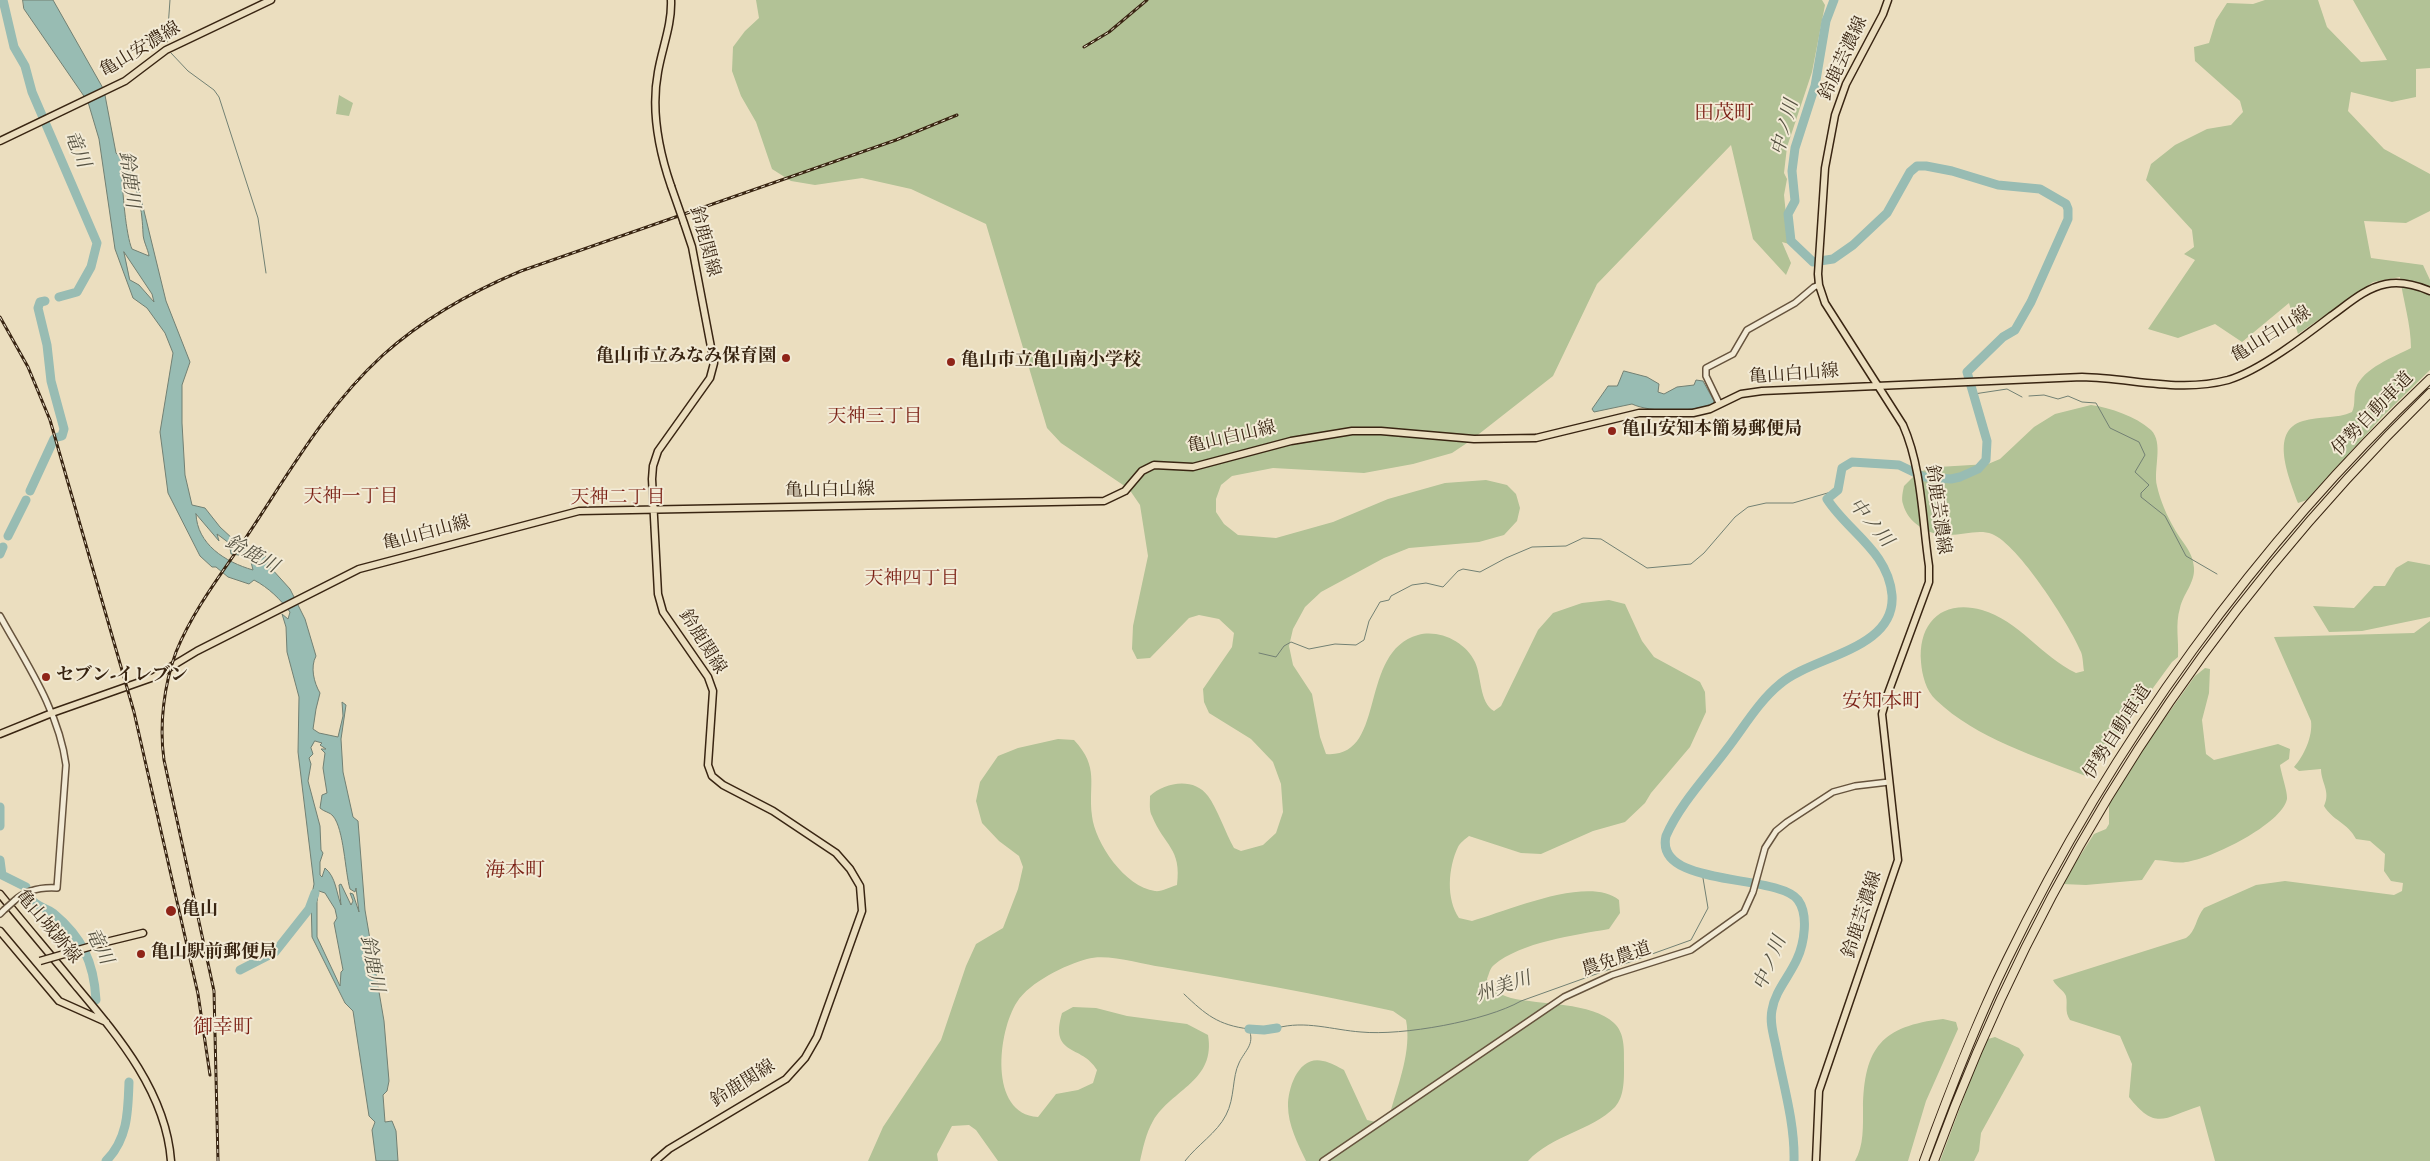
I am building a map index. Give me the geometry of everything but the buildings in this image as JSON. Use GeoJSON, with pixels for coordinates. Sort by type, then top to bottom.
{"type":"FeatureCollection","features":[{"type":"Feature","properties":{"kind":"highway","name":"伊勢自動車道"},"geometry":{"type":"LineString","coordinates":[[1924,1161],[1965,1054],[2007,960],[2061,857],[2138,730],[2180,668],[2260,563],[2327,484],[2430,379]]}},
{"type":"Feature","properties":{"kind":"highway","name":"伊勢自動車道"},"geometry":{"type":"LineString","coordinates":[[1934,1161],[1984,1034],[2033,932],[2074,853],[2136,751],[2202,655],[2276,560],[2333,493],[2430,393]]}},
{"type":"Feature","properties":{"kind":"main road","name":"亀山安濃線"},"geometry":{"type":"LineString","coordinates":[[0,141],[125,81],[166,50],[271,0]]}},
{"type":"Feature","properties":{"kind":"main road","name":"鈴鹿関線"},"geometry":{"type":"LineString","coordinates":[[655,1161],[669,1149],[786,1079],[805,1058],[817,1037],[862,911],[860,886],[850,869],[836,853],[773,811],[723,785],[712,776],[708,765],[712,691],[708,677],[663,612],[658,594],[652,472],[656,455],[702,390],[714,368],[710,333],[692,247],[662,155],[655,95],[658,70],[669,24],[670,0]]}},
{"type":"Feature","properties":{"kind":"main road","name":"鈴鹿芸濃線"},"geometry":{"type":"LineString","coordinates":[[1816,1161],[1819,1091],[1898,860],[1882,714],[1886,696],[1929,582],[1929,566],[1915,461],[1903,425],[1829,310],[1819,286],[1818,267],[1825,168],[1835,115],[1846,84],[1883,14],[1888,0]]}},
{"type":"Feature","properties":{"kind":"main road","name":"亀山白山線"},"geometry":{"type":"LineString","coordinates":[[0,734],[52,713],[154,677],[229,634],[359,569],[578,511],[1104,501],[1125,491],[1142,471],[1154,465],[1192,467],[1270,445],[1352,431],[1381,431],[1474,439],[1536,438],[1620,416],[1652,411],[1693,413],[1710,409],[1719,403],[1752,392],[2082,377],[2112,378],[2180,387],[2221,381],[2250,370],[2299,340],[2375,287],[2401,283],[2430,291]]}},
{"type":"Feature","properties":{"kind":"main road","name":"亀山城跡線"},"geometry":{"type":"LineString","coordinates":[[0,894],[106,1022],[134,1059],[151,1092],[164,1125],[171,1161]]}},
{"type":"Feature","properties":{"kind":"main road"},"geometry":{"type":"LineString","coordinates":[[0,931],[59,1001],[106,1022]]}},
{"type":"Feature","properties":{"kind":"main road"},"geometry":{"type":"LineString","coordinates":[[29,964],[143,933]]}},
{"type":"Feature","properties":{"kind":"street"},"geometry":{"type":"LineString","coordinates":[[1719,403],[1706,376],[1706,368],[1733,354],[1747,330],[1795,303],[1814,287],[1819,286]]}},
{"type":"Feature","properties":{"kind":"street"},"geometry":{"type":"LineString","coordinates":[[0,616],[52,713],[63,747],[66,773],[57,888],[30,891],[14,901],[2,912]]}},
{"type":"Feature","properties":{"kind":"street","name":"農免農道"},"geometry":{"type":"LineString","coordinates":[[1323,1161],[1564,997],[1612,975],[1691,950],[1744,912],[1753,892],[1761,857],[1770,839],[1787,822],[1833,792],[1855,786],[1889,782]]}},
{"type":"Feature","properties":{"kind":"green space"},"geometry":{"type":"Polygon","coordinates":[[[756,0],[1822,0],[1825,5],[1812,72],[1787,147],[1784,173],[1787,179],[1784,195],[1789,244],[1782,242],[1791,263],[1786,275],[1753,239],[1731,145],[1597,284],[1553,376],[1470,441],[1452,453],[1413,464],[1364,473],[1273,468],[1232,476],[1221,485],[1216,499],[1216,512],[1224,524],[1238,535],[1276,538],[1333,522],[1388,499],[1445,483],[1486,480],[1507,485],[1516,494],[1520,508],[1517,521],[1504,535],[1479,542],[1409,548],[1384,558],[1321,592],[1305,607],[1293,629],[1289,646],[1293,665],[1312,694],[1320,737],[1326,754],[1345,751],[1358,740],[1366,723],[1378,681],[1387,661],[1399,645],[1418,635],[1426,634],[1443,636],[1459,643],[1475,662],[1483,695],[1489,707],[1494,711],[1501,706],[1538,630],[1553,613],[1582,603],[1609,600],[1625,604],[1642,641],[1654,657],[1700,682],[1705,692],[1706,712],[1690,747],[1651,793],[1645,803],[1625,822],[1593,831],[1541,854],[1521,853],[1469,836],[1459,846],[1452,864],[1450,893],[1452,902],[1459,918],[1472,921],[1526,903],[1568,893],[1588,891],[1605,893],[1619,900],[1620,913],[1609,929],[1533,945],[1505,957],[1494,965],[1487,979],[1490,989],[1508,997],[1593,1011],[1604,1016],[1618,1027],[1624,1047],[1623,1086],[1618,1103],[1605,1115],[1595,1122],[1548,1145],[1528,1161],[1306,1161],[1294,1134],[1288,1113],[1290,1090],[1296,1074],[1307,1063],[1315,1060],[1328,1062],[1344,1070],[1367,1120],[1376,1122],[1390,1114],[1406,1055],[1406,1020],[1393,1011],[1335,999],[1124,960],[1095,957],[1078,962],[1049,975],[1030,988],[1017,1002],[1010,1015],[1002,1050],[1004,1087],[1011,1102],[1022,1112],[1038,1117],[1056,1094],[1078,1090],[1093,1083],[1097,1070],[1091,1062],[1063,1044],[1060,1037],[1059,1027],[1062,1013],[1073,1007],[1096,1008],[1127,1016],[1187,1024],[1208,1035],[1209,1051],[1205,1063],[1191,1083],[1161,1110],[1153,1121],[1140,1161],[998,1161],[976,1130],[969,1125],[952,1126],[937,1154],[938,1161],[868,1161],[883,1127],[941,1040],[966,966],[976,944],[1003,928],[1018,889],[1023,867],[1019,856],[999,841],[982,823],[976,801],[980,782],[998,756],[1018,748],[1058,739],[1074,740],[1082,750],[1090,768],[1092,816],[1094,827],[1105,851],[1123,873],[1133,881],[1144,888],[1155,891],[1177,885],[1178,873],[1177,863],[1171,848],[1151,814],[1150,796],[1163,787],[1179,784],[1195,786],[1202,790],[1215,807],[1234,848],[1241,851],[1263,845],[1276,833],[1283,812],[1281,784],[1273,762],[1251,739],[1209,713],[1204,702],[1203,689],[1232,647],[1234,633],[1219,619],[1199,615],[1189,618],[1150,658],[1137,659],[1132,649],[1133,626],[1148,556],[1140,505],[1129,489],[1061,443],[1047,428],[986,224],[911,189],[862,178],[815,185],[791,181],[772,169],[756,122],[741,96],[732,71],[733,47],[745,31],[759,18],[756,0]]]}},
{"type":"Feature","properties":{"kind":"green space"},"geometry":{"type":"Polygon","coordinates":[[[2265,0],[2318,0],[2327,27],[2361,62],[2387,60],[2353,0],[2430,0],[2430,68],[2416,69],[2416,97],[2392,102],[2351,92],[2348,111],[2384,149],[2430,174],[2430,211],[2406,223],[2364,221],[2371,258],[2423,265],[2430,280],[2430,370],[2382,417],[2307,500],[2298,503],[2290,482],[2284,457],[2286,435],[2292,426],[2309,419],[2340,416],[2352,412],[2356,388],[2365,375],[2380,364],[2411,348],[2410,330],[2400,277],[2373,282],[2298,334],[2289,303],[2242,342],[2215,324],[2178,338],[2148,329],[2195,260],[2184,254],[2194,247],[2192,230],[2146,180],[2151,164],[2175,145],[2207,129],[2231,125],[2243,112],[2240,101],[2195,61],[2194,47],[2209,43],[2216,20],[2227,3],[2253,4],[2265,0]]]}},
{"type":"Feature","properties":{"kind":"green space"},"geometry":{"type":"Polygon","coordinates":[[[339,95],[353,103],[349,116],[336,114],[339,95]]]}},
{"type":"Feature","properties":{"kind":"green space"},"geometry":{"type":"Polygon","coordinates":[[[2091,405],[2107,408],[2130,417],[2145,425],[2155,435],[2158,449],[2156,479],[2158,491],[2169,518],[2192,557],[2194,573],[2179,614],[2177,626],[2178,657],[2172,662],[2088,777],[1988,736],[1952,714],[1930,692],[1925,682],[1921,662],[1921,648],[1924,636],[1928,626],[1935,617],[1944,611],[1955,608],[1968,607],[1995,615],[2019,630],[2052,658],[2076,673],[2084,671],[2083,659],[2075,640],[2055,605],[2029,569],[2003,541],[1987,533],[1942,535],[1928,531],[1915,523],[1910,517],[1902,502],[1902,497],[1904,486],[1918,472],[1938,467],[1988,464],[2000,459],[2034,427],[2055,414],[2091,405]]]}},
{"type":"Feature","properties":{"kind":"green space"},"geometry":{"type":"Polygon","coordinates":[[[2408,561],[2430,565],[2430,617],[2362,631],[2329,632],[2313,606],[2354,608],[2374,586],[2385,586],[2396,568],[2408,561]]]}},
{"type":"Feature","properties":{"kind":"green space"},"geometry":{"type":"Polygon","coordinates":[[[2430,621],[2430,1161],[2215,1161],[2200,1106],[2162,1119],[2147,1115],[2138,1108],[2129,1097],[2132,1064],[2120,1036],[2070,1020],[2066,996],[2053,980],[2186,938],[2192,932],[2204,908],[2256,885],[2285,881],[2394,895],[2402,891],[2403,883],[2391,881],[2384,871],[2385,854],[2370,841],[2356,839],[2349,829],[2327,811],[2324,806],[2326,791],[2321,769],[2299,771],[2294,767],[2307,746],[2311,733],[2311,721],[2274,637],[2414,633],[2430,621]]]}},
{"type":"Feature","properties":{"kind":"green space"},"geometry":{"type":"Polygon","coordinates":[[[2205,668],[2210,669],[2209,693],[2202,720],[2206,754],[2214,760],[2278,744],[2290,749],[2289,759],[2280,765],[2287,796],[2282,809],[2273,819],[2244,839],[2212,854],[2182,862],[2155,860],[2142,880],[2086,885],[2062,884],[2094,834],[2106,829],[2109,824],[2109,802],[2145,746],[2195,676],[2205,668]]]}},
{"type":"Feature","properties":{"kind":"green space"},"geometry":{"type":"Polygon","coordinates":[[[1943,1019],[1956,1022],[1958,1029],[1926,1101],[1908,1161],[1855,1161],[1863,1129],[1864,1088],[1867,1070],[1880,1043],[1891,1034],[1905,1027],[1943,1019]]]}},
{"type":"Feature","properties":{"kind":"green space"},"geometry":{"type":"Polygon","coordinates":[[[1995,1037],[2019,1048],[2024,1055],[1981,1133],[1979,1151],[1974,1161],[1940,1161],[1982,1049],[1988,1039],[1995,1037]]]}},
{"type":"Feature","properties":{"kind":"water","name":"鈴鹿川"},"geometry":{"type":"Polygon","coordinates":[[[23,0],[53,0],[104,90],[116,153],[135,174],[166,301],[190,362],[182,385],[182,423],[185,475],[192,505],[205,508],[220,527],[247,552],[262,550],[271,568],[290,589],[305,619],[316,656],[313,665],[314,675],[320,693],[313,729],[319,733],[338,737],[343,716],[342,702],[346,705],[341,739],[343,772],[353,817],[358,821],[365,910],[384,1021],[389,1081],[387,1091],[383,1095],[385,1122],[392,1121],[396,1131],[398,1161],[376,1161],[372,1130],[375,1122],[369,1116],[353,1011],[345,1003],[312,937],[311,899],[314,884],[298,752],[299,697],[287,652],[286,627],[282,614],[288,619],[290,612],[274,594],[259,583],[254,580],[249,584],[228,577],[216,567],[212,567],[200,556],[168,493],[160,432],[173,353],[165,333],[147,308],[133,298],[115,249],[99,139],[88,102],[24,9],[23,0]],[[122,172],[126,223],[132,249],[149,256],[144,239],[139,200],[133,183],[122,172]],[[124,252],[130,280],[139,285],[154,302],[152,294],[124,252]],[[196,514],[201,534],[214,550],[232,562],[253,570],[251,562],[255,557],[231,554],[229,543],[217,534],[219,541],[196,514]],[[315,741],[311,748],[313,754],[309,758],[311,764],[308,781],[320,826],[321,850],[323,853],[320,862],[320,875],[322,877],[325,868],[329,872],[334,880],[341,905],[339,885],[341,884],[351,905],[353,901],[350,893],[353,894],[359,912],[356,888],[355,892],[350,889],[348,882],[342,840],[337,822],[332,815],[320,808],[322,795],[327,793],[323,768],[325,753],[321,749],[326,749],[320,745],[322,743],[315,741]],[[319,891],[317,902],[317,937],[340,986],[341,972],[343,970],[334,923],[337,918],[335,909],[325,893],[319,891]]]}},
{"type":"Feature","properties":{"kind":"water"},"geometry":{"type":"Polygon","coordinates":[[[1624,371],[1647,377],[1659,384],[1658,392],[1664,394],[1677,387],[1694,385],[1696,380],[1703,381],[1714,401],[1713,404],[1695,409],[1661,410],[1632,404],[1594,412],[1592,409],[1608,386],[1617,386],[1624,371]]]}},
{"type":"Feature","properties":{"kind":"waterway","name":"竜川"},"geometry":{"type":"LineString","coordinates":[[3,0],[14,47],[25,66],[32,92],[97,243],[91,267],[77,292],[59,297]]}},
{"type":"Feature","properties":{"kind":"waterway"},"geometry":{"type":"LineString","coordinates":[[167,42],[170,0]]}},
{"type":"Feature","properties":{"kind":"waterway","name":"中ノ川"},"geometry":{"type":"LineString","coordinates":[[1794,1161],[1791,1120],[1771,1015],[1776,997],[1794,966],[1802,946],[1804,921],[1801,906],[1798,900],[1786,892],[1767,886],[1697,872],[1679,864],[1667,853],[1666,836],[1686,802],[1758,706],[1772,691],[1794,674],[1850,650],[1867,640],[1881,628],[1890,613],[1892,595],[1889,580],[1875,554],[1827,499],[1838,490],[1842,468],[1852,462],[1899,465],[1924,477],[1951,479],[1978,469],[1986,460],[1987,441],[1967,372],[2003,337],[2015,330],[2031,302],[2068,219],[2066,204],[2040,189],[1998,185],[1952,171],[1917,166],[1910,172],[1887,213],[1853,245],[1833,259],[1813,262],[1791,241],[1788,214],[1795,201],[1792,171],[1795,148],[1815,86],[1826,21],[1834,0]]}},
{"type":"Feature","properties":{"kind":"waterway"},"geometry":{"type":"LineString","coordinates":[[171,53],[188,71],[214,90],[219,97],[258,218],[266,273]]}},
{"type":"Feature","properties":{"kind":"waterway","name":"竜川"},"geometry":{"type":"LineString","coordinates":[[45,301],[40,302],[38,308],[47,345],[51,381],[64,429],[62,436],[58,437]]}},
{"type":"Feature","properties":{"kind":"waterway"},"geometry":{"type":"LineString","coordinates":[[1974,394],[2007,389],[2022,397]]}},
{"type":"Feature","properties":{"kind":"waterway"},"geometry":{"type":"LineString","coordinates":[[2029,396],[2044,395],[2058,399],[2068,396],[2082,402],[2096,403],[2110,428],[2139,442],[2145,455],[2135,472],[2149,485],[2141,493],[2141,497],[2165,516],[2186,556],[2217,574]]}},
{"type":"Feature","properties":{"kind":"waterway","name":"竜川"},"geometry":{"type":"LineString","coordinates":[[30,491],[54,439]]}},
{"type":"Feature","properties":{"kind":"waterway"},"geometry":{"type":"LineString","coordinates":[[1259,653],[1276,657],[1284,646],[1291,642],[1309,649],[1335,644],[1356,645],[1364,640],[1369,621],[1380,602],[1389,600],[1391,596],[1412,585],[1426,583],[1443,587],[1458,571],[1463,569],[1480,572],[1532,547],[1566,546],[1583,538],[1601,539],[1647,568],[1691,564],[1704,553],[1735,517],[1748,507],[1766,503],[1793,503],[1838,490]]}},
{"type":"Feature","properties":{"kind":"waterway","name":"竜川"},"geometry":{"type":"LineString","coordinates":[[8,536],[26,500]]}},
{"type":"Feature","properties":{"kind":"waterway","name":"竜川"},"geometry":{"type":"LineString","coordinates":[[0,554],[3,547]]}},
{"type":"Feature","properties":{"kind":"waterway","name":"竜川"},"geometry":{"type":"LineString","coordinates":[[0,807],[0,826]]}},
{"type":"Feature","properties":{"kind":"waterway","name":"竜川"},"geometry":{"type":"LineString","coordinates":[[0,860],[2,875],[26,887]]}},
{"type":"Feature","properties":{"kind":"waterway","name":"州美川"},"geometry":{"type":"LineString","coordinates":[[1277,1028],[1308,1025],[1361,1032],[1398,1032],[1443,1026],[1487,1015],[1691,940],[1708,908],[1702,872]]}},
{"type":"Feature","properties":{"kind":"waterway","name":"竜川"},"geometry":{"type":"LineString","coordinates":[[240,970],[275,952],[309,909],[315,893]]}},
{"type":"Feature","properties":{"kind":"waterway","name":"竜川"},"geometry":{"type":"LineString","coordinates":[[31,899],[35,904],[53,913],[72,931],[79,941],[85,951],[93,974],[96,1000]]}},
{"type":"Feature","properties":{"kind":"waterway"},"geometry":{"type":"LineString","coordinates":[[1184,994],[1213,1018],[1229,1025],[1249,1029],[1251,1035],[1250,1043],[1241,1058],[1235,1075],[1231,1102],[1226,1115],[1217,1128],[1185,1161]]}},
{"type":"Feature","properties":{"kind":"waterway","name":"州美川"},"geometry":{"type":"LineString","coordinates":[[1249,1029],[1264,1030],[1277,1028]]}},
{"type":"Feature","properties":{"kind":"waterway","name":"竜川"},"geometry":{"type":"LineString","coordinates":[[106,1161],[123,1134],[127,1114],[129,1082]]}},
{"type":"Feature","properties":{"kind":"railway"},"geometry":{"type":"LineString","coordinates":[[1084,47],[1109,32],[1147,0]]}},
{"type":"Feature","properties":{"kind":"railway"},"geometry":{"type":"LineString","coordinates":[[218,1161],[214,991],[164,760],[162,719],[168,678],[183,636],[208,592],[309,441],[344,396],[383,355],[431,318],[466,297],[521,271],[896,140],[957,115]]}},
{"type":"Feature","properties":{"kind":"railway"},"geometry":{"type":"LineString","coordinates":[[0,317],[28,367],[50,420],[134,712],[198,994],[210,1075]]}},
{"type":"Feature","properties":{"kind":"place","name":"亀山市立みなみ保育園"},"geometry":{"type":"Point","coordinates":[786,358]}},
{"type":"Feature","properties":{"kind":"place","name":"亀山市立亀山南小学校"},"geometry":{"type":"Point","coordinates":[951,362]}},
{"type":"Feature","properties":{"kind":"place","name":"亀山安知本簡易郵便局"},"geometry":{"type":"Point","coordinates":[1612,431]}},
{"type":"Feature","properties":{"kind":"place","name":"セブン-イレブン"},"geometry":{"type":"Point","coordinates":[46,677]}},
{"type":"Feature","properties":{"kind":"place","name":"亀山"},"geometry":{"type":"Point","coordinates":[171,911]}},
{"type":"Feature","properties":{"kind":"place","name":"亀山駅前郵便局"},"geometry":{"type":"Point","coordinates":[141,954]}},
{"type":"Feature","properties":{"kind":"district","name":"田茂町"},"geometry":{"type":"Point","coordinates":[1724,116]}},
{"type":"Feature","properties":{"kind":"district","name":"天神三丁目"},"geometry":{"type":"Point","coordinates":[875,419]}},
{"type":"Feature","properties":{"kind":"district","name":"天神一丁目"},"geometry":{"type":"Point","coordinates":[351,499]}},
{"type":"Feature","properties":{"kind":"district","name":"天神二丁目"},"geometry":{"type":"Point","coordinates":[618,500]}},
{"type":"Feature","properties":{"kind":"district","name":"天神四丁目"},"geometry":{"type":"Point","coordinates":[912,581]}},
{"type":"Feature","properties":{"kind":"district","name":"安知本町"},"geometry":{"type":"Point","coordinates":[1882,704]}},
{"type":"Feature","properties":{"kind":"district","name":"海本町"},"geometry":{"type":"Point","coordinates":[515,873]}},
{"type":"Feature","properties":{"kind":"district","name":"御幸町"},"geometry":{"type":"Point","coordinates":[223,1030]}}]}
